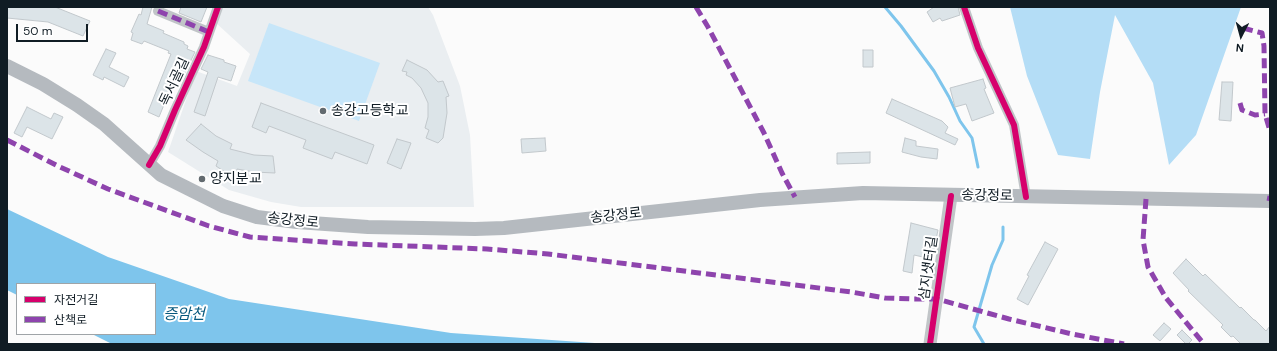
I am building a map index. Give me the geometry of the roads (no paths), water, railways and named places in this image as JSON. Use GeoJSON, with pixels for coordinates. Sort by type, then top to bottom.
{"type":"FeatureCollection","features":[{"type":"Feature","properties":{"kind":"main road","name":"송강정로"},"geometry":{"type":"LineString","coordinates":[[7,66],[43,84],[77,104],[104,124],[161,175],[223,206],[257,217],[297,222],[368,227],[475,230],[805,196],[863,193],[1270,202]]}},
{"type":"Feature","properties":{"kind":"street","name":"독서골길"},"geometry":{"type":"LineString","coordinates":[[149,165],[160,146],[204,47],[218,7]]}},
{"type":"Feature","properties":{"kind":"street"},"geometry":{"type":"LineString","coordinates":[[964,7],[978,48],[1014,125],[1026,197]]}},
{"type":"Feature","properties":{"kind":"street"},"geometry":{"type":"LineString","coordinates":[[158,11],[209,32]]}},
{"type":"Feature","properties":{"kind":"street","name":"삼지샛터길"},"geometry":{"type":"LineString","coordinates":[[930,344],[951,196]]}},
{"type":"Feature","properties":{"kind":"water","name":"증암천"},"geometry":{"type":"Polygon","coordinates":[[[7,209],[108,257],[229,299],[451,333],[609,344],[112,344],[94,335],[156,335],[156,283],[16,283],[16,294],[7,290],[7,209]]]}},
{"type":"Feature","properties":{"kind":"waterway"},"geometry":{"type":"LineString","coordinates":[[885,7],[934,71],[949,97],[960,121],[972,138],[978,167]]}},
{"type":"Feature","properties":{"kind":"waterway"},"geometry":{"type":"LineString","coordinates":[[984,344],[974,327],[992,265],[1003,240],[1003,227]]}},
{"type":"Feature","properties":{"kind":"place","name":"송강고등학교"},"geometry":{"type":"Point","coordinates":[323,111]}},
{"type":"Feature","properties":{"kind":"place","name":"양지분교"},"geometry":{"type":"Point","coordinates":[202,179]}}]}
